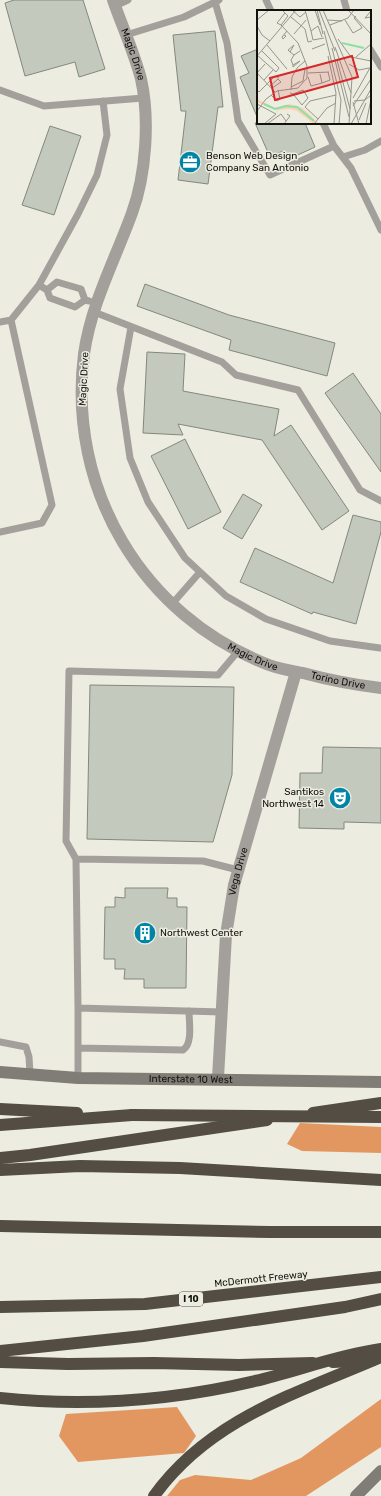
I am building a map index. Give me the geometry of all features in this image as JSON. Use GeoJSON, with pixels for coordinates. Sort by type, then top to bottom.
{"type":"FeatureCollection","features":[{"type":"Feature","properties":{"kind":"highway"},"geometry":{"type":"LineString","coordinates":[[0,1158],[30,1155],[381,1103]]}},
{"type":"Feature","properties":{"kind":"highway"},"geometry":{"type":"LineString","coordinates":[[0,1109],[132,1115],[381,1117]]}},
{"type":"Feature","properties":{"kind":"highway"},"geometry":{"type":"LineString","coordinates":[[0,1125],[132,1115]]}},
{"type":"Feature","properties":{"kind":"highway"},"geometry":{"type":"LineString","coordinates":[[0,1170],[80,1166],[180,1168],[381,1180]]}},
{"type":"Feature","properties":{"kind":"highway"},"geometry":{"type":"LineString","coordinates":[[0,1226],[262,1232],[381,1232]]}},
{"type":"Feature","properties":{"kind":"highway","name":"McDermott Freeway"},"geometry":{"type":"LineString","coordinates":[[0,1308],[145,1304],[381,1278]]}},
{"type":"Feature","properties":{"kind":"highway"},"geometry":{"type":"LineString","coordinates":[[0,1351],[143,1336],[345,1307],[381,1298]]}},
{"type":"Feature","properties":{"kind":"highway"},"geometry":{"type":"LineString","coordinates":[[0,1398],[37,1402],[82,1402],[127,1401],[171,1397],[257,1380],[354,1353],[381,1349]]}},
{"type":"Feature","properties":{"kind":"highway"},"geometry":{"type":"LineString","coordinates":[[0,1362],[239,1365],[381,1359]]}},
{"type":"Feature","properties":{"kind":"highway"},"geometry":{"type":"LineString","coordinates":[[154,1496],[165,1481],[194,1453],[239,1419],[283,1397],[381,1359]]}},
{"type":"Feature","properties":{"kind":"main road","name":"Interstate 10 West"},"geometry":{"type":"LineString","coordinates":[[0,1072],[78,1078],[218,1078],[381,1082]]}},
{"type":"Feature","properties":{"kind":"main road"},"geometry":{"type":"LineString","coordinates":[[356,1496],[381,1471]]}},
{"type":"Feature","properties":{"kind":"street","name":"Magic Drive"},"geometry":{"type":"LineString","coordinates":[[114,3],[140,79],[143,98],[145,132],[140,189],[132,212],[92,305],[84,353],[82,413],[92,472],[114,529],[130,555],[148,579],[172,604],[216,638],[270,665],[296,672]]}},
{"type":"Feature","properties":{"kind":"street","name":"Torino Drive"},"geometry":{"type":"LineString","coordinates":[[296,672],[340,682],[381,688]]}},
{"type":"Feature","properties":{"kind":"street","name":"Vega Drive"},"geometry":{"type":"LineString","coordinates":[[218,1078],[226,935],[238,870],[296,672]]}},
{"type":"Feature","properties":{"kind":"lane"},"geometry":{"type":"LineString","coordinates":[[114,3],[128,0]]}},
{"type":"Feature","properties":{"kind":"lane"},"geometry":{"type":"LineString","coordinates":[[266,0],[271,10]]}},
{"type":"Feature","properties":{"kind":"lane"},"geometry":{"type":"LineString","coordinates":[[344,0],[347,10]]}},
{"type":"Feature","properties":{"kind":"lane"},"geometry":{"type":"LineString","coordinates":[[126,35],[184,17],[217,1],[227,43],[238,121],[270,175],[334,146]]}},
{"type":"Feature","properties":{"kind":"lane"},"geometry":{"type":"LineString","coordinates":[[371,51],[381,68]]}},
{"type":"Feature","properties":{"kind":"lane"},"geometry":{"type":"LineString","coordinates":[[0,90],[44,106],[143,98]]}},
{"type":"Feature","properties":{"kind":"lane"},"geometry":{"type":"LineString","coordinates":[[0,322],[11,320],[39,285],[78,214],[97,175],[107,135],[103,101]]}},
{"type":"Feature","properties":{"kind":"lane"},"geometry":{"type":"LineString","coordinates":[[323,124],[334,146],[350,168],[381,230]]}},
{"type":"Feature","properties":{"kind":"lane"},"geometry":{"type":"LineString","coordinates":[[343,157],[365,150],[381,141]]}},
{"type":"Feature","properties":{"kind":"lane"},"geometry":{"type":"LineString","coordinates":[[47,290],[57,282],[81,289],[92,305],[131,327],[222,362],[236,375],[298,390],[360,490],[381,501]]}},
{"type":"Feature","properties":{"kind":"lane"},"geometry":{"type":"LineString","coordinates":[[39,285],[47,290],[50,298],[75,307],[92,305]]}},
{"type":"Feature","properties":{"kind":"lane"},"geometry":{"type":"LineString","coordinates":[[0,532],[42,523],[52,505],[11,320]]}},
{"type":"Feature","properties":{"kind":"lane"},"geometry":{"type":"LineString","coordinates":[[131,327],[120,389],[130,458],[148,502],[184,558],[226,596],[266,619],[330,641],[380,648]]}},
{"type":"Feature","properties":{"kind":"lane"},"geometry":{"type":"LineString","coordinates":[[172,604],[200,572]]}},
{"type":"Feature","properties":{"kind":"lane"},"geometry":{"type":"LineString","coordinates":[[78,1078],[76,859],[66,841],[69,671],[218,675],[239,650]]}},
{"type":"Feature","properties":{"kind":"lane"},"geometry":{"type":"LineString","coordinates":[[76,859],[203,861],[238,870]]}},
{"type":"Feature","properties":{"kind":"lane"},"geometry":{"type":"LineString","coordinates":[[78,1008],[222,1012]]}},
{"type":"Feature","properties":{"kind":"lane"},"geometry":{"type":"LineString","coordinates":[[78,1048],[183,1050],[186,1048],[188,1042],[189,1011]]}},
{"type":"Feature","properties":{"kind":"lane"},"geometry":{"type":"LineString","coordinates":[[0,1042],[26,1047],[29,1057],[30,1074]]}},
{"type":"Feature","properties":{"kind":"shaded area"},"geometry":{"type":"Polygon","coordinates":[[[300,1123],[381,1127],[381,1153],[302,1151],[287,1144],[300,1123]]]}},
{"type":"Feature","properties":{"kind":"shaded area"},"geometry":{"type":"Polygon","coordinates":[[[381,1399],[381,1447],[306,1496],[167,1496],[180,1480],[195,1475],[251,1480],[301,1458],[381,1399]]]}},
{"type":"Feature","properties":{"kind":"shaded area"},"geometry":{"type":"Polygon","coordinates":[[[177,1407],[196,1436],[184,1453],[78,1462],[59,1436],[66,1414],[177,1407]]]}},
{"type":"Feature","properties":{"kind":"building"},"geometry":{"type":"Polygon","coordinates":[[[14,0],[83,0],[105,69],[79,77],[75,62],[25,76],[5,3],[14,0]]]}},
{"type":"Feature","properties":{"kind":"building"},"geometry":{"type":"Polygon","coordinates":[[[215,31],[223,107],[218,107],[208,184],[178,180],[186,111],[181,111],[173,35],[215,31]]]}},
{"type":"Feature","properties":{"kind":"building"},"geometry":{"type":"Polygon","coordinates":[[[257,49],[257,117],[240,77],[249,73],[241,56],[257,49]]]}},
{"type":"Feature","properties":{"kind":"building"},"geometry":{"type":"Polygon","coordinates":[[[255,123],[305,124],[315,147],[287,160],[283,151],[270,157],[255,123]]]}},
{"type":"Feature","properties":{"kind":"building"},"geometry":{"type":"Polygon","coordinates":[[[50,126],[81,136],[54,215],[22,205],[50,126]]]}},
{"type":"Feature","properties":{"kind":"building"},"geometry":{"type":"Polygon","coordinates":[[[145,284],[229,315],[335,343],[327,376],[229,350],[231,340],[137,306],[145,284]]]}},
{"type":"Feature","properties":{"kind":"building"},"geometry":{"type":"Polygon","coordinates":[[[147,352],[185,354],[183,391],[279,409],[274,436],[291,425],[349,511],[322,530],[262,440],[178,424],[183,435],[143,433],[147,352]]]}},
{"type":"Feature","properties":{"kind":"building"},"geometry":{"type":"Polygon","coordinates":[[[353,373],[381,414],[381,472],[325,393],[353,373]]]}},
{"type":"Feature","properties":{"kind":"building"},"geometry":{"type":"Polygon","coordinates":[[[185,439],[221,512],[188,529],[151,456],[185,439]]]}},
{"type":"Feature","properties":{"kind":"building"},"geometry":{"type":"Polygon","coordinates":[[[243,494],[262,505],[242,539],[223,528],[243,494]]]}},
{"type":"Feature","properties":{"kind":"building"},"geometry":{"type":"Polygon","coordinates":[[[353,515],[381,522],[381,532],[356,624],[313,612],[312,614],[240,582],[255,548],[333,583],[353,515]]]}},
{"type":"Feature","properties":{"kind":"building"},"geometry":{"type":"Polygon","coordinates":[[[90,685],[234,687],[232,775],[213,842],[87,839],[90,685]]]}},
{"type":"Feature","properties":{"kind":"building","name":"Santikos Northwest 14"},"geometry":{"type":"Polygon","coordinates":[[[323,747],[381,748],[381,823],[344,822],[344,829],[299,828],[300,773],[322,773],[323,747]]]}},
{"type":"Feature","properties":{"kind":"building","name":"Northwest Center"},"geometry":{"type":"Polygon","coordinates":[[[125,888],[168,888],[167,898],[177,898],[177,907],[187,907],[186,988],[144,988],[144,979],[124,979],[125,969],[115,969],[115,959],[104,959],[105,907],[115,907],[115,897],[125,898],[125,888]]]}},
{"type":"Feature","properties":{"kind":"place","name":"Benson Web Design Company San Antonio"},"geometry":{"type":"Point","coordinates":[190,162]}},
{"type":"Feature","properties":{"kind":"place","name":"Santikos Northwest 14"},"geometry":{"type":"Point","coordinates":[340,798]}},
{"type":"Feature","properties":{"kind":"place","name":"Northwest Center"},"geometry":{"type":"Point","coordinates":[145,933]}}]}
